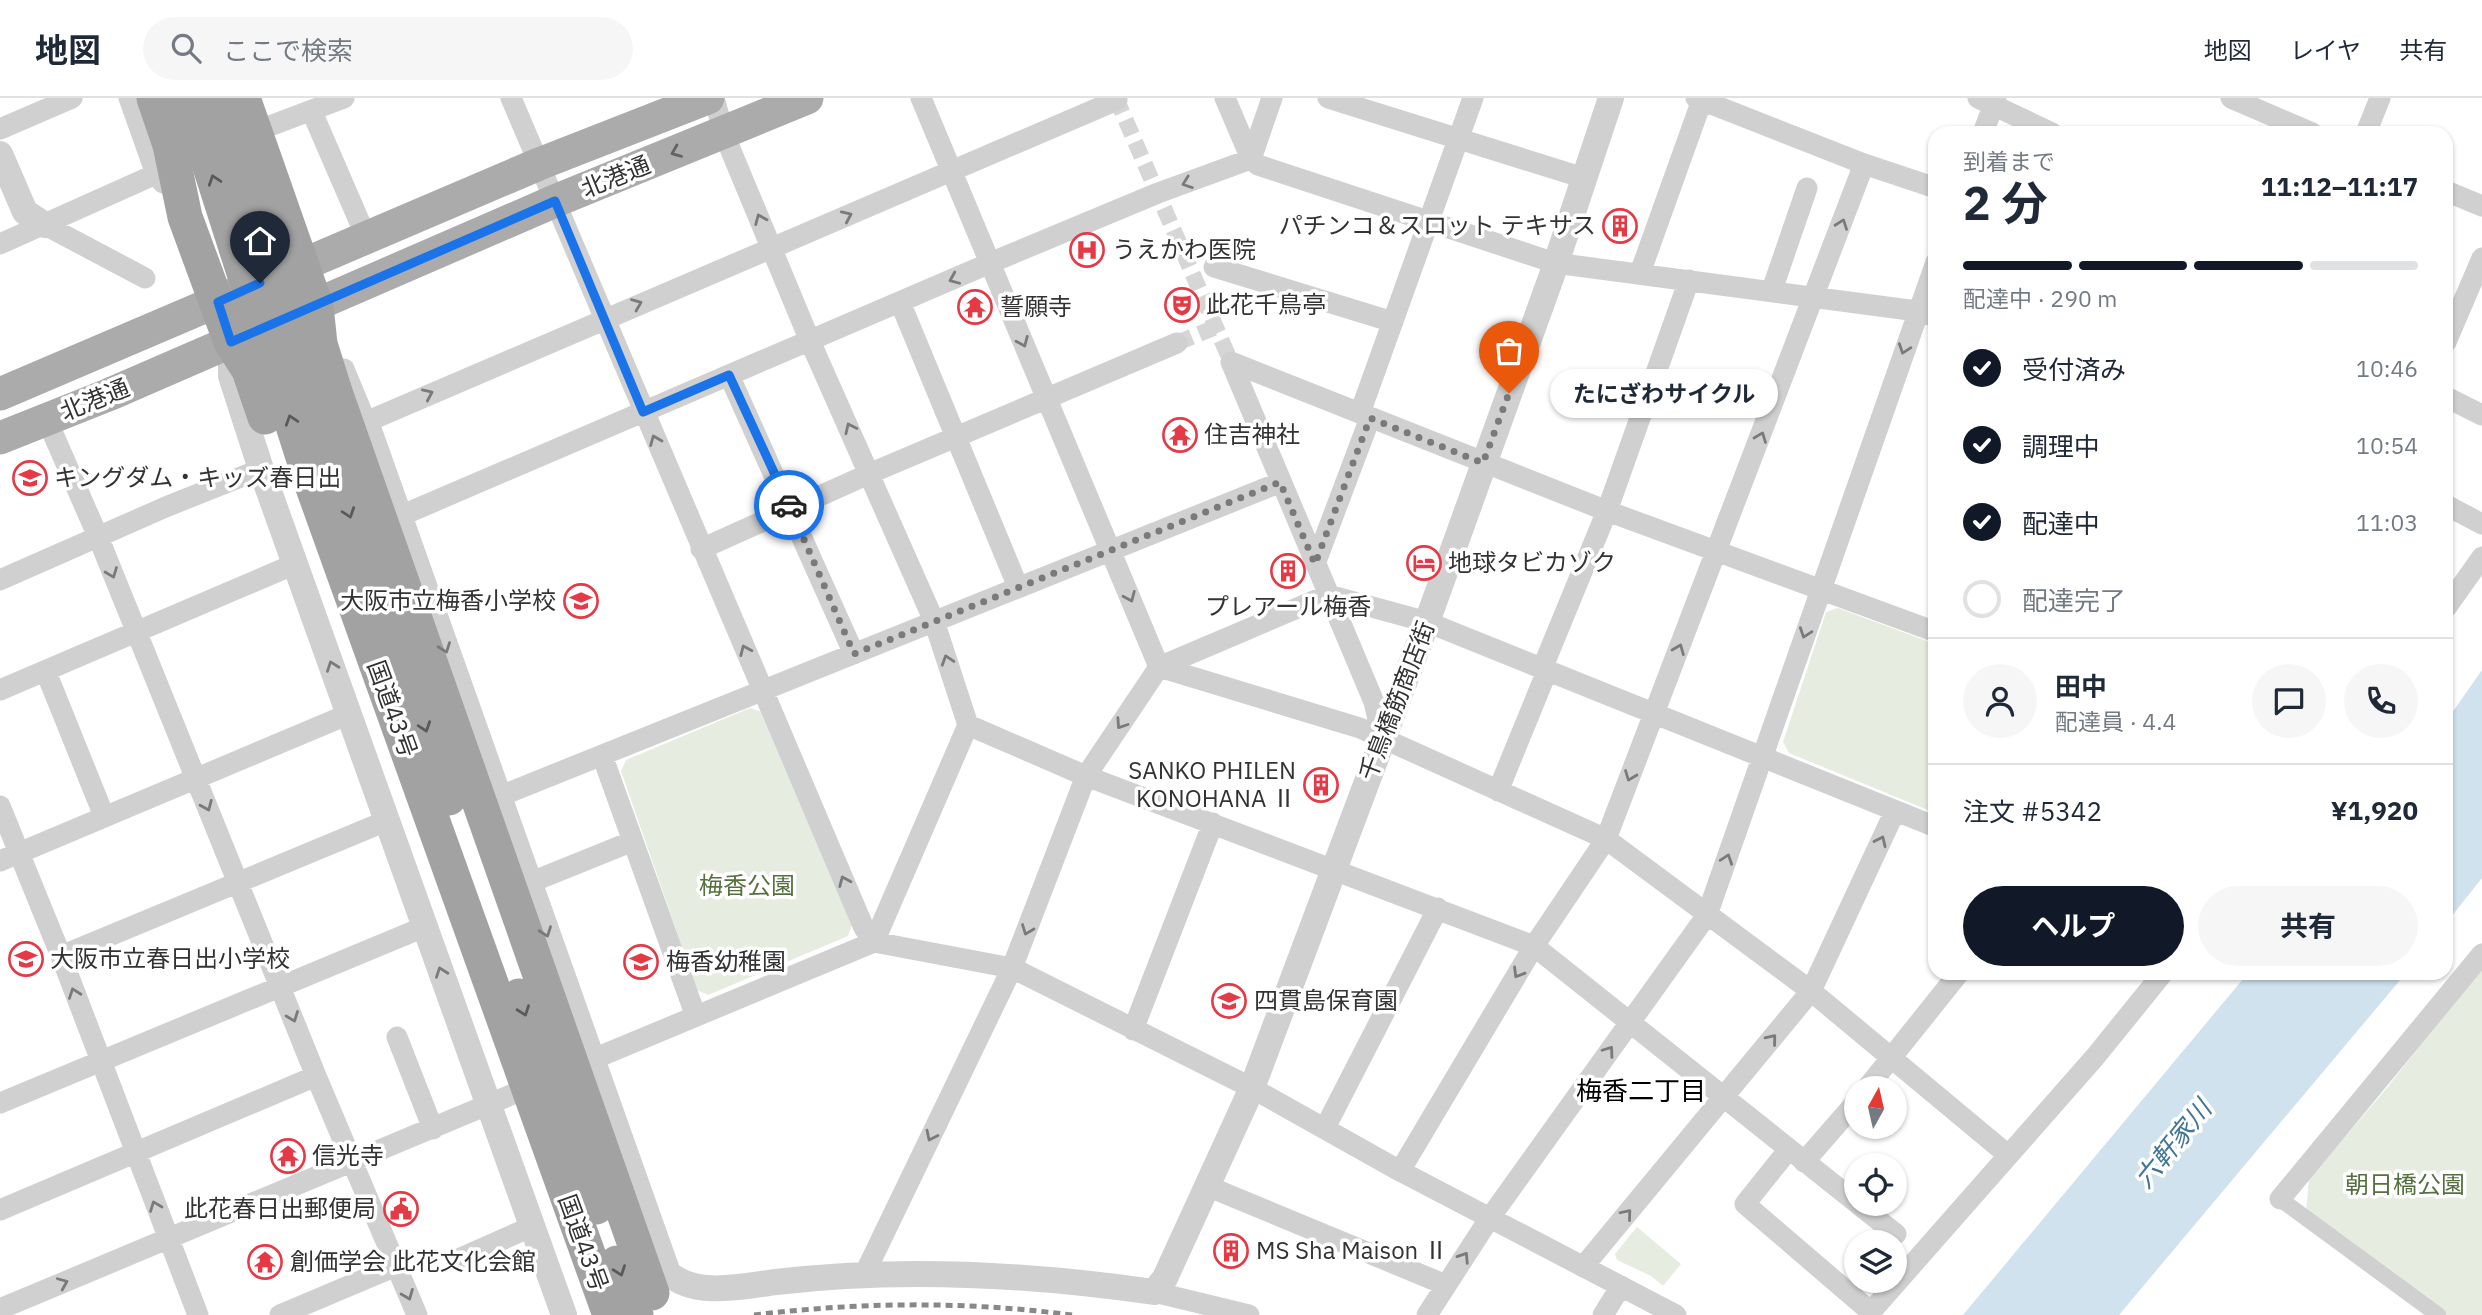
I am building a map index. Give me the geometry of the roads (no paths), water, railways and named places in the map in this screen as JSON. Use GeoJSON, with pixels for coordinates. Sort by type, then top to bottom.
{"type":"FeatureCollection","features":[{"type":"Feature","properties":{"kind":"highway"},"geometry":{"type":"LineString","coordinates":[[154,98],[170,145],[186,217],[231,342],[249,370],[493,1064],[586,1315]]}},
{"type":"Feature","properties":{"kind":"highway","name":"国道43号"},"geometry":{"type":"LineString","coordinates":[[188,98],[311,482],[610,1315]]}},
{"type":"Feature","properties":{"kind":"highway","name":"国道43号"},"geometry":{"type":"LineString","coordinates":[[215,98],[344,498],[502,950],[636,1315]]}},
{"type":"Feature","properties":{"kind":"highway"},"geometry":{"type":"LineString","coordinates":[[243,98],[316,306],[320,344],[334,389],[660,1315]]}},
{"type":"Feature","properties":{"kind":"main road","name":"北港通"},"geometry":{"type":"LineString","coordinates":[[0,394],[539,164],[711,98]]}},
{"type":"Feature","properties":{"kind":"main road","name":"北港通"},"geometry":{"type":"LineString","coordinates":[[0,438],[316,306],[555,201],[807,98]]}},
{"type":"Feature","properties":{"kind":"street"},"geometry":{"type":"LineString","coordinates":[[0,129],[72,98]]}},
{"type":"Feature","properties":{"kind":"street"},"geometry":{"type":"LineString","coordinates":[[129,98],[156,174],[186,217]]}},
{"type":"Feature","properties":{"kind":"street"},"geometry":{"type":"LineString","coordinates":[[250,98],[254,132],[344,98]]}},
{"type":"Feature","properties":{"kind":"street"},"geometry":{"type":"LineString","coordinates":[[511,98],[864,928],[874,942]]}},
{"type":"Feature","properties":{"kind":"street"},"geometry":{"type":"LineString","coordinates":[[711,98],[810,341],[871,473],[934,621],[968,725],[874,942]]}},
{"type":"Feature","properties":{"kind":"street"},"geometry":{"type":"LineString","coordinates":[[921,98],[1159,667]]}},
{"type":"Feature","properties":{"kind":"street"},"geometry":{"type":"LineString","coordinates":[[1225,98],[1251,159],[1258,165],[1555,263],[1772,290],[1926,314],[1820,589],[1707,915],[1489,1219],[1427,1315]]}},
{"type":"Feature","properties":{"kind":"street"},"geometry":{"type":"LineString","coordinates":[[1251,159],[1272,98]]}},
{"type":"Feature","properties":{"kind":"street"},"geometry":{"type":"LineString","coordinates":[[1328,98],[1584,178]]}},
{"type":"Feature","properties":{"kind":"street"},"geometry":{"type":"LineString","coordinates":[[1315,564],[1365,416],[1393,322],[1474,98]]}},
{"type":"Feature","properties":{"kind":"street","name":"千鳥橋筋商店街"},"geometry":{"type":"LineString","coordinates":[[1154,1292],[1165,1278],[1252,1088],[1427,622],[1611,98]]}},
{"type":"Feature","properties":{"kind":"street"},"geometry":{"type":"LineString","coordinates":[[2231,98],[2296,126]]}},
{"type":"Feature","properties":{"kind":"street"},"geometry":{"type":"LineString","coordinates":[[2369,126],[2380,98]]}},
{"type":"Feature","properties":{"kind":"street"},"geometry":{"type":"LineString","coordinates":[[1640,273],[1699,99],[1864,164],[1928,185]]}},
{"type":"Feature","properties":{"kind":"street"},"geometry":{"type":"LineString","coordinates":[[366,422],[603,318],[1117,100]]}},
{"type":"Feature","properties":{"kind":"street"},"geometry":{"type":"LineString","coordinates":[[1984,126],[1989,100],[2039,126]]}},
{"type":"Feature","properties":{"kind":"street"},"geometry":{"type":"LineString","coordinates":[[312,112],[367,239]]}},
{"type":"Feature","properties":{"kind":"street"},"geometry":{"type":"LineString","coordinates":[[0,154],[25,212],[145,278]]}},
{"type":"Feature","properties":{"kind":"street"},"geometry":{"type":"LineString","coordinates":[[398,517],[990,263],[1158,193],[1251,159]]}},
{"type":"Feature","properties":{"kind":"street"},"geometry":{"type":"LineString","coordinates":[[1400,1171],[1534,946],[1606,839],[1864,164]]}},
{"type":"Feature","properties":{"kind":"street"},"geometry":{"type":"LineString","coordinates":[[0,244],[156,174]]}},
{"type":"Feature","properties":{"kind":"street"},"geometry":{"type":"LineString","coordinates":[[1772,290],[1807,188]]}},
{"type":"Feature","properties":{"kind":"street"},"geometry":{"type":"LineString","coordinates":[[2453,194],[2482,206]]}},
{"type":"Feature","properties":{"kind":"street"},"geometry":{"type":"LineString","coordinates":[[2453,326],[2482,258]]}},
{"type":"Feature","properties":{"kind":"street"},"geometry":{"type":"LineString","coordinates":[[1214,267],[1393,322]]}},
{"type":"Feature","properties":{"kind":"street"},"geometry":{"type":"LineString","coordinates":[[1497,791],[1606,511],[1689,280]]}},
{"type":"Feature","properties":{"kind":"street"},"geometry":{"type":"LineString","coordinates":[[900,302],[1018,587]]}},
{"type":"Feature","properties":{"kind":"street"},"geometry":{"type":"LineString","coordinates":[[316,306],[366,422],[664,1265],[673,1278],[687,1284],[727,1288],[864,1275],[994,1275],[1154,1292],[1249,1315]]}},
{"type":"Feature","properties":{"kind":"street"},"geometry":{"type":"LineString","coordinates":[[231,342],[231,376],[261,469],[565,1315]]}},
{"type":"Feature","properties":{"kind":"street"},"geometry":{"type":"LineString","coordinates":[[701,549],[871,473],[1177,343]]}},
{"type":"Feature","properties":{"kind":"street"},"geometry":{"type":"LineString","coordinates":[[1383,741],[1374,702],[1231,362],[1606,511],[1928,629]]}},
{"type":"Feature","properties":{"kind":"street"},"geometry":{"type":"LineString","coordinates":[[729,375],[854,654]]}},
{"type":"Feature","properties":{"kind":"street"},"geometry":{"type":"LineString","coordinates":[[2453,400],[2482,415]]}},
{"type":"Feature","properties":{"kind":"street"},"geometry":{"type":"LineString","coordinates":[[47,420],[99,539],[135,634],[282,986],[316,1076],[417,1315]]}},
{"type":"Feature","properties":{"kind":"street"},"geometry":{"type":"LineString","coordinates":[[0,580],[99,539],[168,506],[261,469]]}},
{"type":"Feature","properties":{"kind":"street"},"geometry":{"type":"LineString","coordinates":[[498,797],[1280,482]]}},
{"type":"Feature","properties":{"kind":"street"},"geometry":{"type":"LineString","coordinates":[[2453,509],[2482,524]]}},
{"type":"Feature","properties":{"kind":"street"},"geometry":{"type":"LineString","coordinates":[[2453,598],[2482,557]]}},
{"type":"Feature","properties":{"kind":"street"},"geometry":{"type":"LineString","coordinates":[[0,691],[295,564]]}},
{"type":"Feature","properties":{"kind":"street"},"geometry":{"type":"LineString","coordinates":[[864,1275],[1012,968],[1086,776],[1159,667],[1328,595],[1427,622],[1928,824]]}},
{"type":"Feature","properties":{"kind":"street"},"geometry":{"type":"LineString","coordinates":[[1159,667],[1360,728],[1383,741],[1606,839],[1811,991],[2008,1156]]}},
{"type":"Feature","properties":{"kind":"street"},"geometry":{"type":"LineString","coordinates":[[46,672],[104,816]]}},
{"type":"Feature","properties":{"kind":"street"},"geometry":{"type":"LineString","coordinates":[[10,857],[349,714]]}},
{"type":"Feature","properties":{"kind":"street"},"geometry":{"type":"LineString","coordinates":[[968,725],[1086,776],[1333,867],[1534,946],[1844,1194]]}},
{"type":"Feature","properties":{"kind":"street"},"geometry":{"type":"LineString","coordinates":[[602,755],[695,1014]]}},
{"type":"Feature","properties":{"kind":"street"},"geometry":{"type":"LineString","coordinates":[[0,806],[10,857],[61,956],[198,1315]]}},
{"type":"Feature","properties":{"kind":"street"},"geometry":{"type":"LineString","coordinates":[[1583,1267],[1811,991],[1895,811]]}},
{"type":"Feature","properties":{"kind":"street"},"geometry":{"type":"LineString","coordinates":[[61,956],[386,821]]}},
{"type":"Feature","properties":{"kind":"street"},"geometry":{"type":"LineString","coordinates":[[1133,1030],[1213,823]]}},
{"type":"Feature","properties":{"kind":"street"},"geometry":{"type":"LineString","coordinates":[[529,883],[633,841]]}},
{"type":"Feature","properties":{"kind":"street"},"geometry":{"type":"LineString","coordinates":[[1325,1128],[1438,908]]}},
{"type":"Feature","properties":{"kind":"street"},"geometry":{"type":"LineString","coordinates":[[0,1103],[425,927]]}},
{"type":"Feature","properties":{"kind":"street"},"geometry":{"type":"LineString","coordinates":[[0,1309],[489,1106],[695,1014],[874,942],[1012,968],[1252,1088],[1489,1219],[1676,1315]]}},
{"type":"Feature","properties":{"kind":"street"},"geometry":{"type":"LineString","coordinates":[[2438,1315],[2280,1199],[2482,954]]}},
{"type":"Feature","properties":{"kind":"street"},"geometry":{"type":"LineString","coordinates":[[1877,1076],[1954,980]]}},
{"type":"Feature","properties":{"kind":"street"},"geometry":{"type":"LineString","coordinates":[[1844,1113],[1745,1204],[1870,1313],[2095,1057],[2157,980]]}},
{"type":"Feature","properties":{"kind":"street"},"geometry":{"type":"LineString","coordinates":[[397,1037],[433,1129]]}},
{"type":"Feature","properties":{"kind":"street"},"geometry":{"type":"LineString","coordinates":[[0,1210],[316,1076]]}},
{"type":"Feature","properties":{"kind":"street"},"geometry":{"type":"LineString","coordinates":[[1207,1186],[1446,1285]]}},
{"type":"Feature","properties":{"kind":"street"},"geometry":{"type":"LineString","coordinates":[[456,1260],[640,1197]]}},
{"type":"Feature","properties":{"kind":"street"},"geometry":{"type":"LineString","coordinates":[[1873,1216],[1891,1230]]}},
{"type":"Feature","properties":{"kind":"street"},"geometry":{"type":"LineString","coordinates":[[279,1315],[397,1266]]}},
{"type":"Feature","properties":{"kind":"street"},"geometry":{"type":"LineString","coordinates":[[1602,1315],[1621,1286]]}},
{"type":"Feature","properties":{"kind":"water"},"geometry":{"type":"Polygon","coordinates":[[[2482,670],[2482,878],[2453,914],[2453,711],[2482,670]]]}},
{"type":"Feature","properties":{"kind":"water","name":"六軒家川"},"geometry":{"type":"Polygon","coordinates":[[[2242,980],[2400,980],[2119,1315],[1963,1315],[2242,980]]]}},
{"type":"Feature","properties":{"kind":"tunnel"},"geometry":{"type":"LineString","coordinates":[[1116,98],[1231,362]]}},
{"type":"Feature","properties":{"kind":"tunnel"},"geometry":{"type":"LineString","coordinates":[[1177,343],[1216,327]]}},
{"type":"Feature","properties":{"kind":"railway"},"geometry":{"type":"LineString","coordinates":[[754,1315],[913,1305],[992,1307],[1072,1315]]}},
{"type":"Feature","properties":{"kind":"place","name":"パチンコ＆スロット テキサス"},"geometry":{"type":"Point","coordinates":[1620,226]}},
{"type":"Feature","properties":{"kind":"place","name":"うえかわ医院"},"geometry":{"type":"Point","coordinates":[1087,250]}},
{"type":"Feature","properties":{"kind":"place","name":"此花千鳥亭"},"geometry":{"type":"Point","coordinates":[1182,305]}},
{"type":"Feature","properties":{"kind":"place","name":"誓願寺"},"geometry":{"type":"Point","coordinates":[975,307]}},
{"type":"Feature","properties":{"kind":"place","name":"たにざわサイクル"},"geometry":{"type":"Point","coordinates":[1509,393]}},
{"type":"Feature","properties":{"kind":"place","name":"住吉神社"},"geometry":{"type":"Point","coordinates":[1180,435]}},
{"type":"Feature","properties":{"kind":"place","name":"キングダム・キッズ春日出"},"geometry":{"type":"Point","coordinates":[30,478]}},
{"type":"Feature","properties":{"kind":"place","name":"地球タビカゾク"},"geometry":{"type":"Point","coordinates":[1424,563]}},
{"type":"Feature","properties":{"kind":"place","name":"プレアール梅香"},"geometry":{"type":"Point","coordinates":[1288,571]}},
{"type":"Feature","properties":{"kind":"place","name":"大阪市立梅香小学校"},"geometry":{"type":"Point","coordinates":[581,601]}},
{"type":"Feature","properties":{"kind":"place","name":"SANKO PHILEN KONOHANA Ⅱ"},"geometry":{"type":"Point","coordinates":[1321,785]}},
{"type":"Feature","properties":{"kind":"place","name":"大阪市立春日出小学校"},"geometry":{"type":"Point","coordinates":[26,959]}},
{"type":"Feature","properties":{"kind":"place","name":"梅香幼稚園"},"geometry":{"type":"Point","coordinates":[641,962]}},
{"type":"Feature","properties":{"kind":"place","name":"四貫島保育園"},"geometry":{"type":"Point","coordinates":[1229,1001]}},
{"type":"Feature","properties":{"kind":"place","name":"信光寺"},"geometry":{"type":"Point","coordinates":[288,1156]}},
{"type":"Feature","properties":{"kind":"place","name":"此花春日出郵便局"},"geometry":{"type":"Point","coordinates":[401,1209]}},
{"type":"Feature","properties":{"kind":"place","name":"MS Sha Maison Ⅱ"},"geometry":{"type":"Point","coordinates":[1231,1251]}},
{"type":"Feature","properties":{"kind":"place","name":"創価学会 此花文化会館"},"geometry":{"type":"Point","coordinates":[265,1262]}},
{"type":"Feature","properties":{"kind":"district","name":"梅香二丁目"},"geometry":{"type":"Point","coordinates":[1641,1091]}},
{"type":"Feature","properties":{"kind":"park label","name":"梅香公園"},"geometry":{"type":"Point","coordinates":[747,886]}},
{"type":"Feature","properties":{"kind":"park label","name":"朝日橋公園"},"geometry":{"type":"Point","coordinates":[2405,1185]}}]}
